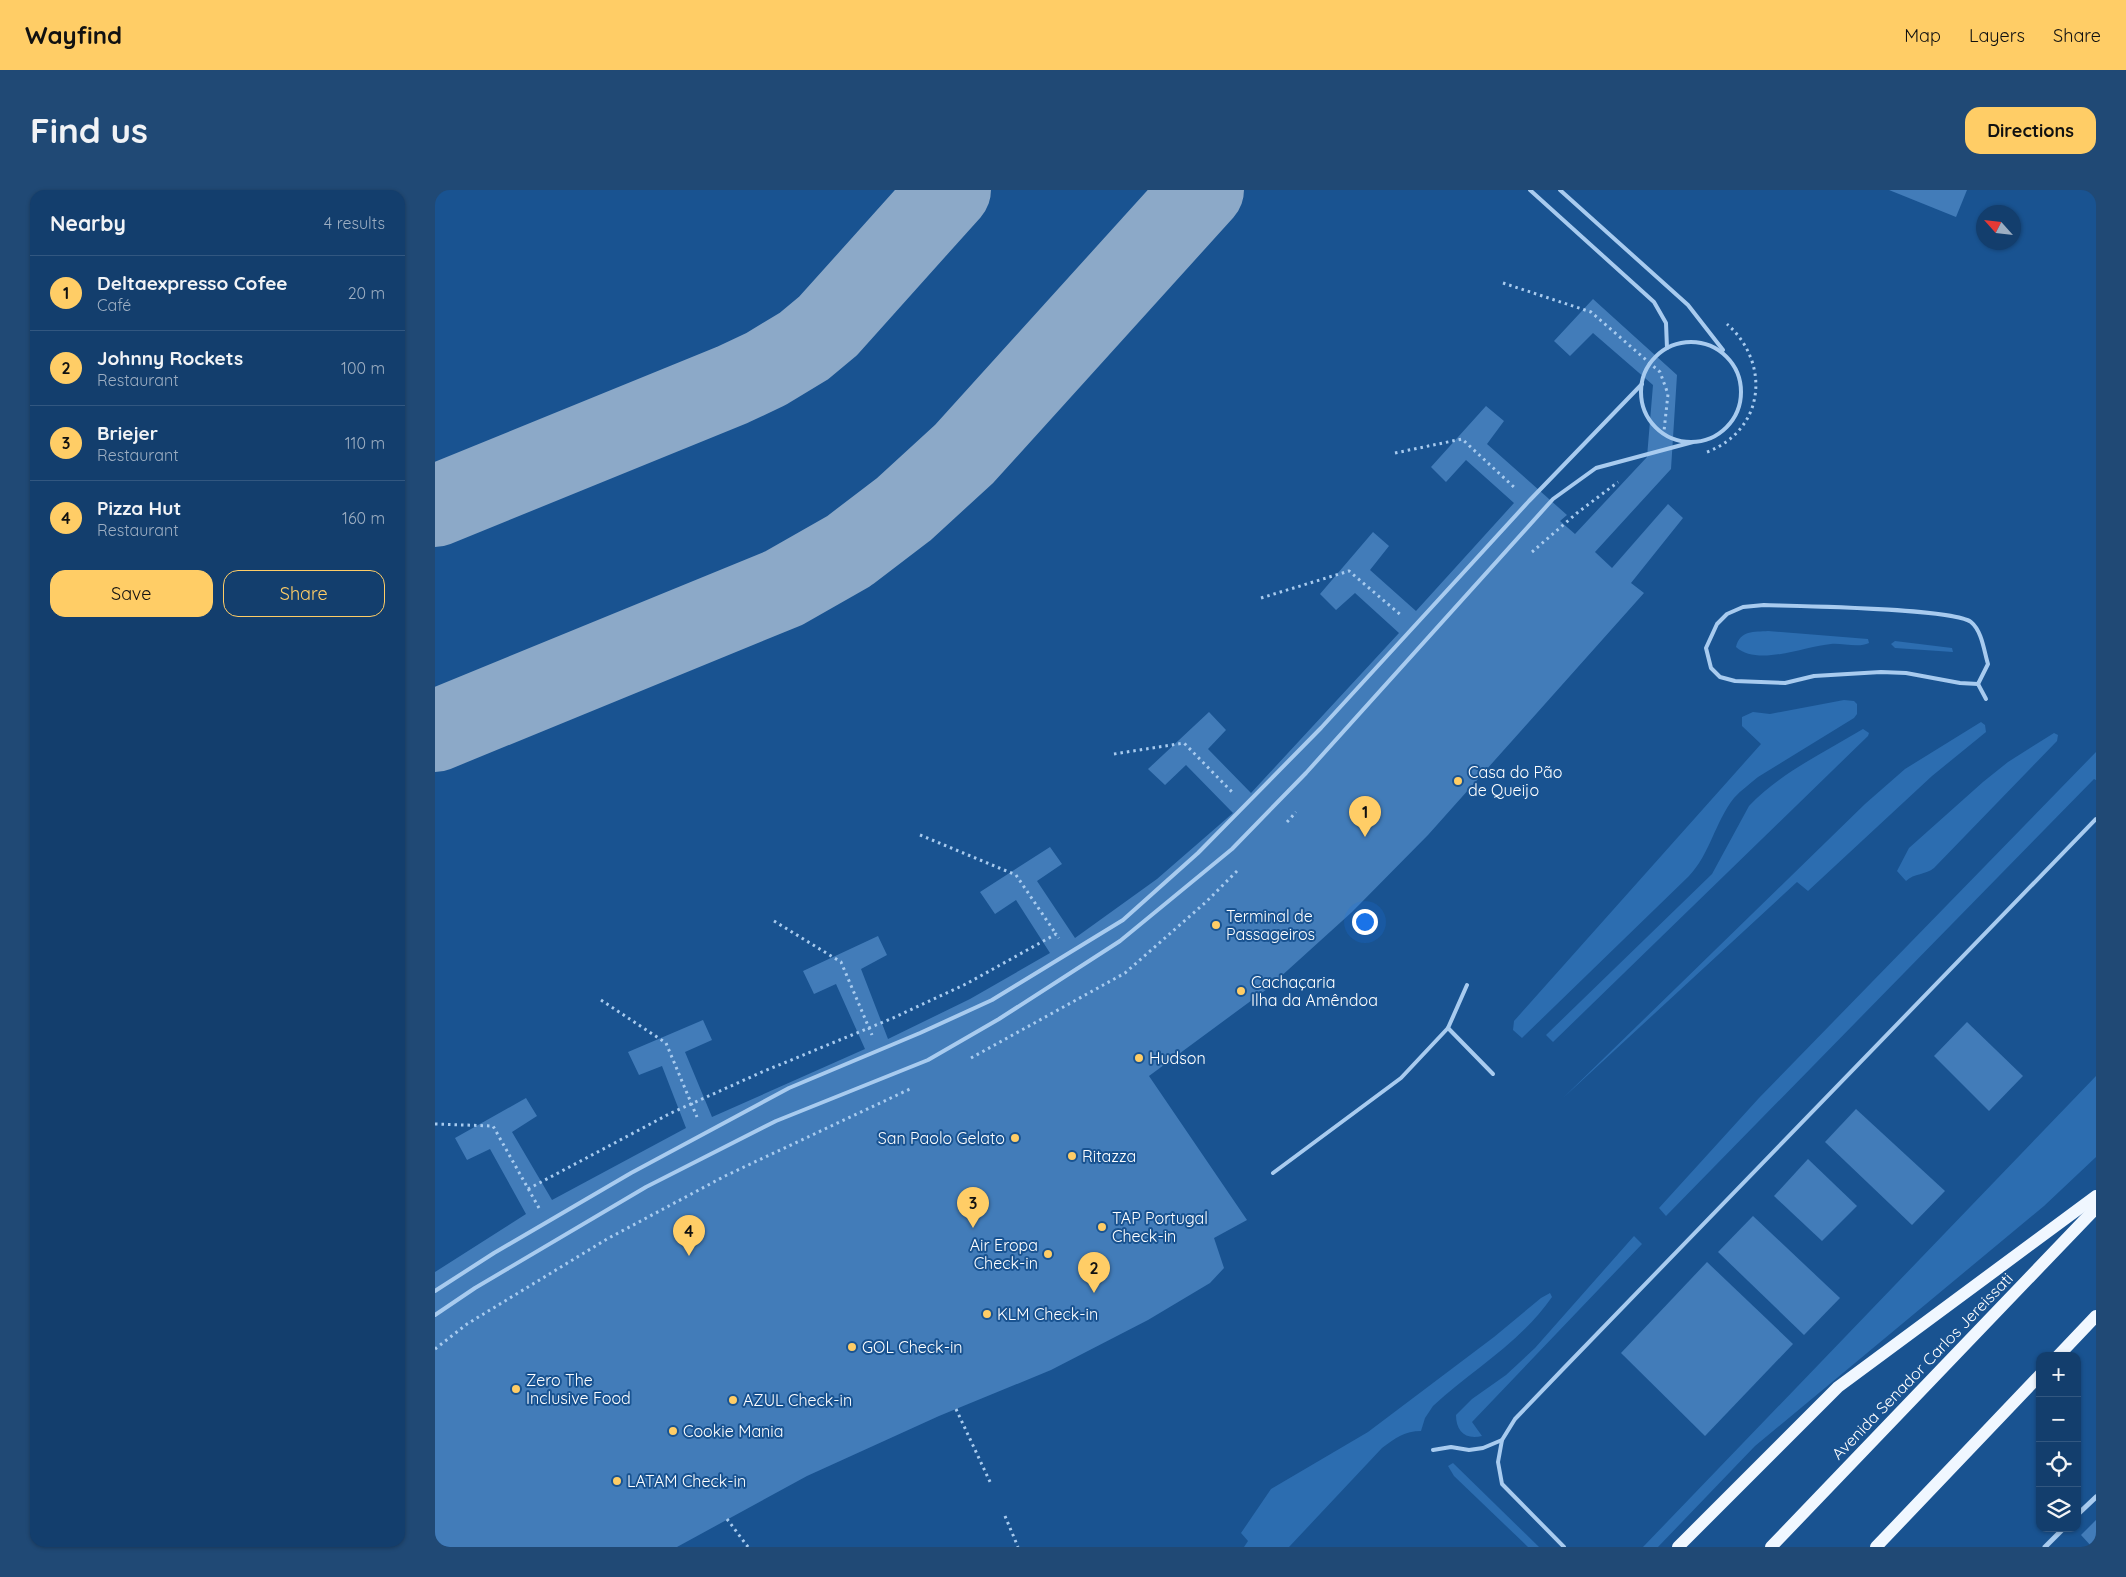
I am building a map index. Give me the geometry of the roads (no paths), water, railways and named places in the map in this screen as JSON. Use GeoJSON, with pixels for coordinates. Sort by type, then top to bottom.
{"type":"FeatureCollection","features":[{"type":"Feature","properties":{"kind":"main road"},"geometry":{"type":"LineString","coordinates":[[1678,1547],[1838,1387],[2096,1196]]}},
{"type":"Feature","properties":{"kind":"main road","name":"Avenida Senador Carlos Jereissati"},"geometry":{"type":"LineString","coordinates":[[1771,1547],[2096,1208]]}},
{"type":"Feature","properties":{"kind":"main road"},"geometry":{"type":"LineString","coordinates":[[2062,1352],[2096,1316]]}},
{"type":"Feature","properties":{"kind":"main road"},"geometry":{"type":"LineString","coordinates":[[1876,1547],[2036,1379]]}},
{"type":"Feature","properties":{"kind":"street"},"geometry":{"type":"LineString","coordinates":[[2081,1511],[2096,1497]]}},
{"type":"Feature","properties":{"kind":"street"},"geometry":{"type":"LineString","coordinates":[[2045,1547],[2060,1532]]}},
{"type":"Feature","properties":{"kind":"lane"},"geometry":{"type":"LineString","coordinates":[[1529,190],[1654,302],[1666,323],[1667,348]]}},
{"type":"Feature","properties":{"kind":"lane"},"geometry":{"type":"LineString","coordinates":[[435,1315],[475,1288],[646,1187],[776,1121],[928,1060],[999,1020],[1079,968],[1135,928],[1233,848],[1306,773],[1553,498],[1596,468],[1708,439],[1721,432],[1732,422],[1739,408],[1742,394],[1740,379],[1735,366],[1688,305],[1559,190]]}},
{"type":"Feature","properties":{"kind":"lane"},"geometry":{"type":"LineString","coordinates":[[1693,442],[1677,441],[1663,434],[1652,423],[1641,400],[1644,372],[1650,363],[1667,348],[1682,342],[1697,341],[1713,346],[1725,354]]}},
{"type":"Feature","properties":{"kind":"lane"},"geometry":{"type":"LineString","coordinates":[[435,1291],[547,1222],[789,1088],[879,1051],[992,1000],[1123,920],[1198,853],[1321,728],[1529,501],[1642,384]]}},
{"type":"Feature","properties":{"kind":"lane"},"geometry":{"type":"LineString","coordinates":[[1764,605],[1861,608],[1937,614],[1969,621],[1977,628],[1988,664],[1978,684],[1960,683],[1906,673],[1881,672],[1814,676],[1785,683],[1735,681],[1720,677],[1711,668],[1706,648],[1717,624],[1727,614],[1743,607],[1764,605]]}},
{"type":"Feature","properties":{"kind":"lane"},"geometry":{"type":"LineString","coordinates":[[1978,684],[1986,699]]}},
{"type":"Feature","properties":{"kind":"lane"},"geometry":{"type":"LineString","coordinates":[[1564,1547],[1502,1484],[1499,1462],[1502,1440],[1515,1419],[2096,819]]}},
{"type":"Feature","properties":{"kind":"lane"},"geometry":{"type":"LineString","coordinates":[[1273,1173],[1401,1078],[1448,1028],[1467,985]]}},
{"type":"Feature","properties":{"kind":"lane"},"geometry":{"type":"LineString","coordinates":[[1448,1028],[1493,1074]]}},
{"type":"Feature","properties":{"kind":"lane"},"geometry":{"type":"LineString","coordinates":[[1433,1450],[1451,1447],[1469,1450],[1483,1448],[1502,1440]]}},
{"type":"Feature","properties":{"kind":"place","name":"Casa do Pão de Queijo"},"geometry":{"type":"Point","coordinates":[1458,781]}},
{"type":"Feature","properties":{"kind":"place","name":"Deltaexpresso Cofee"},"geometry":{"type":"Point","coordinates":[1365,837]}},
{"type":"Feature","properties":{"kind":"place","name":"Terminal de Passageiros"},"geometry":{"type":"Point","coordinates":[1216,925]}},
{"type":"Feature","properties":{"kind":"place","name":"Cachaçaria Ilha da Amêndoa"},"geometry":{"type":"Point","coordinates":[1241,991]}},
{"type":"Feature","properties":{"kind":"place","name":"Hudson"},"geometry":{"type":"Point","coordinates":[1139,1058]}},
{"type":"Feature","properties":{"kind":"place","name":"San Paolo Gelato"},"geometry":{"type":"Point","coordinates":[1015,1138]}},
{"type":"Feature","properties":{"kind":"place","name":"Ritazza"},"geometry":{"type":"Point","coordinates":[1072,1156]}},
{"type":"Feature","properties":{"kind":"place","name":"TAP Portugal Check-in"},"geometry":{"type":"Point","coordinates":[1102,1227]}},
{"type":"Feature","properties":{"kind":"place","name":"Briejer"},"geometry":{"type":"Point","coordinates":[973,1228]}},
{"type":"Feature","properties":{"kind":"place","name":"Air Eropa Check-in"},"geometry":{"type":"Point","coordinates":[1048,1254]}},
{"type":"Feature","properties":{"kind":"place","name":"Pizza Hut"},"geometry":{"type":"Point","coordinates":[689,1256]}},
{"type":"Feature","properties":{"kind":"place","name":"Johnny Rockets"},"geometry":{"type":"Point","coordinates":[1094,1293]}},
{"type":"Feature","properties":{"kind":"place","name":"KLM Check-in"},"geometry":{"type":"Point","coordinates":[987,1314]}},
{"type":"Feature","properties":{"kind":"place","name":"GOL Check-in"},"geometry":{"type":"Point","coordinates":[852,1347]}},
{"type":"Feature","properties":{"kind":"place","name":"Zero The Inclusive Food"},"geometry":{"type":"Point","coordinates":[516,1389]}},
{"type":"Feature","properties":{"kind":"place","name":"AZUL Check-in"},"geometry":{"type":"Point","coordinates":[733,1400]}},
{"type":"Feature","properties":{"kind":"place","name":"Cookie Mania"},"geometry":{"type":"Point","coordinates":[673,1431]}},
{"type":"Feature","properties":{"kind":"place","name":"LATAM Check-in"},"geometry":{"type":"Point","coordinates":[617,1481]}}]}
